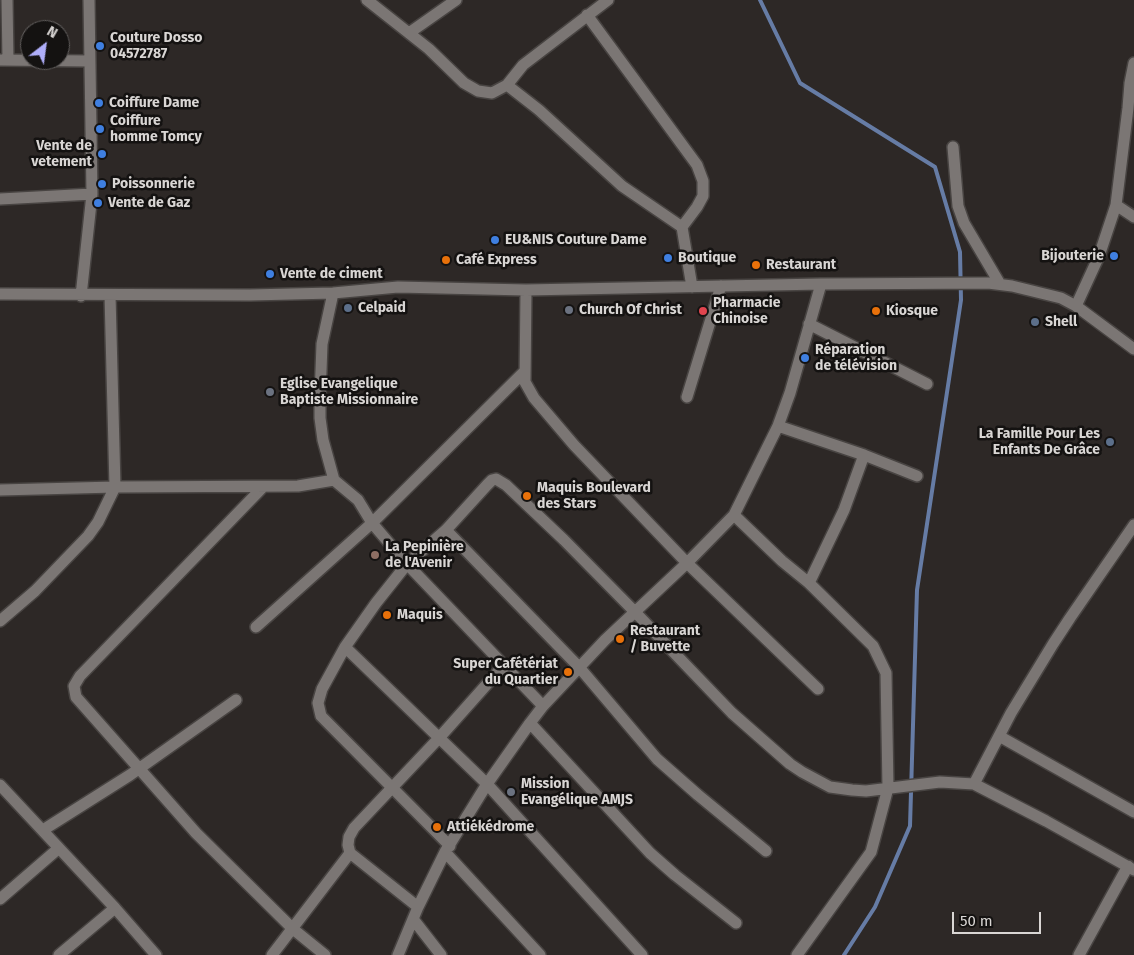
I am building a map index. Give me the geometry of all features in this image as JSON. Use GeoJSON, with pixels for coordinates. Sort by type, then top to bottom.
{"type":"FeatureCollection","features":[{"type":"Feature","properties":{"kind":"street"},"geometry":{"type":"LineString","coordinates":[[7,0],[4,60],[89,61]]}},
{"type":"Feature","properties":{"kind":"street"},"geometry":{"type":"LineString","coordinates":[[81,296],[92,194],[89,0]]}},
{"type":"Feature","properties":{"kind":"street"},"geometry":{"type":"LineString","coordinates":[[367,0],[429,49],[464,83],[478,91],[492,93],[507,85],[523,65],[608,0]]}},
{"type":"Feature","properties":{"kind":"street"},"geometry":{"type":"LineString","coordinates":[[409,33],[456,0]]}},
{"type":"Feature","properties":{"kind":"street"},"geometry":{"type":"LineString","coordinates":[[587,15],[696,165],[703,181],[703,196],[682,227]]}},
{"type":"Feature","properties":{"kind":"street"},"geometry":{"type":"LineString","coordinates":[[1076,306],[1099,256],[1116,205],[1134,63]]}},
{"type":"Feature","properties":{"kind":"street"},"geometry":{"type":"LineString","coordinates":[[507,85],[539,110],[622,186],[682,227],[692,287]]}},
{"type":"Feature","properties":{"kind":"street"},"geometry":{"type":"LineString","coordinates":[[952,147],[958,206],[964,223],[1000,284]]}},
{"type":"Feature","properties":{"kind":"street"},"geometry":{"type":"LineString","coordinates":[[0,199],[92,194]]}},
{"type":"Feature","properties":{"kind":"street"},"geometry":{"type":"LineString","coordinates":[[1116,205],[1134,217]]}},
{"type":"Feature","properties":{"kind":"street"},"geometry":{"type":"LineString","coordinates":[[398,955],[418,907],[448,849],[487,784],[530,723],[579,667],[734,515],[778,426],[790,393],[821,284]]}},
{"type":"Feature","properties":{"kind":"street"},"geometry":{"type":"LineString","coordinates":[[0,294],[81,296],[333,293],[398,287],[526,290],[821,284],[1000,284],[1061,298],[1076,306],[1134,349]]}},
{"type":"Feature","properties":{"kind":"street"},"geometry":{"type":"LineString","coordinates":[[687,397],[721,286]]}},
{"type":"Feature","properties":{"kind":"street"},"geometry":{"type":"LineString","coordinates":[[526,290],[525,382],[534,398],[574,445],[687,563],[818,689]]}},
{"type":"Feature","properties":{"kind":"street"},"geometry":{"type":"LineString","coordinates":[[333,293],[322,344],[320,418],[323,440],[334,480],[358,500],[372,523],[407,564],[543,706]]}},
{"type":"Feature","properties":{"kind":"street"},"geometry":{"type":"LineString","coordinates":[[0,621],[35,592],[88,536],[98,522],[115,486],[110,295]]}},
{"type":"Feature","properties":{"kind":"street"},"geometry":{"type":"LineString","coordinates":[[809,324],[928,384]]}},
{"type":"Feature","properties":{"kind":"street"},"geometry":{"type":"LineString","coordinates":[[256,627],[372,523],[525,371]]}},
{"type":"Feature","properties":{"kind":"street"},"geometry":{"type":"LineString","coordinates":[[778,426],[864,455],[917,476]]}},
{"type":"Feature","properties":{"kind":"street"},"geometry":{"type":"LineString","coordinates":[[809,583],[844,510],[864,455]]}},
{"type":"Feature","properties":{"kind":"street"},"geometry":{"type":"LineString","coordinates":[[0,490],[115,486],[298,486],[334,480]]}},
{"type":"Feature","properties":{"kind":"street"},"geometry":{"type":"LineString","coordinates":[[540,955],[448,849],[321,716],[318,703],[322,689],[345,647],[376,602],[407,564],[446,530],[492,480],[500,480],[636,612],[732,713],[796,768],[830,787],[866,791],[940,782],[974,784],[1131,868],[1079,955]]}},
{"type":"Feature","properties":{"kind":"street"},"geometry":{"type":"LineString","coordinates":[[263,487],[163,589],[76,681],[74,686],[76,697],[196,833],[293,929],[325,955]]}},
{"type":"Feature","properties":{"kind":"street"},"geometry":{"type":"LineString","coordinates":[[734,515],[782,561],[809,583],[872,646],[886,673],[888,788],[871,852],[797,955]]}},
{"type":"Feature","properties":{"kind":"street"},"geometry":{"type":"LineString","coordinates":[[974,784],[1011,712],[1070,618],[1134,526]]}},
{"type":"Feature","properties":{"kind":"street"},"geometry":{"type":"LineString","coordinates":[[446,530],[579,667],[657,759],[766,851]]}},
{"type":"Feature","properties":{"kind":"street"},"geometry":{"type":"LineString","coordinates":[[345,647],[487,784],[642,955]]}},
{"type":"Feature","properties":{"kind":"street"},"geometry":{"type":"LineString","coordinates":[[418,907],[350,853],[349,837],[354,828],[439,738],[504,665]]}},
{"type":"Feature","properties":{"kind":"street"},"geometry":{"type":"LineString","coordinates":[[43,830],[130,776],[236,700]]}},
{"type":"Feature","properties":{"kind":"street"},"geometry":{"type":"LineString","coordinates":[[530,723],[650,853],[736,923]]}},
{"type":"Feature","properties":{"kind":"street"},"geometry":{"type":"LineString","coordinates":[[999,736],[1134,812]]}},
{"type":"Feature","properties":{"kind":"street"},"geometry":{"type":"LineString","coordinates":[[0,786],[43,830],[156,955]]}},
{"type":"Feature","properties":{"kind":"street"},"geometry":{"type":"LineString","coordinates":[[0,899],[59,848]]}},
{"type":"Feature","properties":{"kind":"street"},"geometry":{"type":"LineString","coordinates":[[272,955],[350,853]]}},
{"type":"Feature","properties":{"kind":"street"},"geometry":{"type":"LineString","coordinates":[[59,955],[115,908]]}},
{"type":"Feature","properties":{"kind":"street"},"geometry":{"type":"LineString","coordinates":[[413,920],[442,955]]}},
{"type":"Feature","properties":{"kind":"waterway"},"geometry":{"type":"LineString","coordinates":[[760,0],[800,83],[935,167],[960,252],[961,300],[917,590],[910,826],[875,907],[844,955]]}},
{"type":"Feature","properties":{"kind":"place","name":"Couture Dosso 04572787"},"geometry":{"type":"Point","coordinates":[100,46]}},
{"type":"Feature","properties":{"kind":"place","name":"Coiffure Dame"},"geometry":{"type":"Point","coordinates":[99,103]}},
{"type":"Feature","properties":{"kind":"place","name":"Coiffure homme Tomcy"},"geometry":{"type":"Point","coordinates":[100,129]}},
{"type":"Feature","properties":{"kind":"place","name":"Vente de vetement"},"geometry":{"type":"Point","coordinates":[102,154]}},
{"type":"Feature","properties":{"kind":"place","name":"Poissonnerie"},"geometry":{"type":"Point","coordinates":[102,184]}},
{"type":"Feature","properties":{"kind":"place","name":"Vente de Gaz"},"geometry":{"type":"Point","coordinates":[98,203]}},
{"type":"Feature","properties":{"kind":"place","name":"EU&NIS Couture Dame"},"geometry":{"type":"Point","coordinates":[495,240]}},
{"type":"Feature","properties":{"kind":"place","name":"Bijouterie"},"geometry":{"type":"Point","coordinates":[1114,256]}},
{"type":"Feature","properties":{"kind":"place","name":"Boutique"},"geometry":{"type":"Point","coordinates":[668,258]}},
{"type":"Feature","properties":{"kind":"place","name":"Café Express"},"geometry":{"type":"Point","coordinates":[446,260]}},
{"type":"Feature","properties":{"kind":"place","name":"Restaurant"},"geometry":{"type":"Point","coordinates":[756,265]}},
{"type":"Feature","properties":{"kind":"place","name":"Vente de ciment"},"geometry":{"type":"Point","coordinates":[270,274]}},
{"type":"Feature","properties":{"kind":"place","name":"Celpaid"},"geometry":{"type":"Point","coordinates":[348,308]}},
{"type":"Feature","properties":{"kind":"place","name":"Church Of Christ"},"geometry":{"type":"Point","coordinates":[569,310]}},
{"type":"Feature","properties":{"kind":"place","name":"Pharmacie Chinoise"},"geometry":{"type":"Point","coordinates":[703,311]}},
{"type":"Feature","properties":{"kind":"place","name":"Kiosque"},"geometry":{"type":"Point","coordinates":[876,311]}},
{"type":"Feature","properties":{"kind":"place","name":"Shell"},"geometry":{"type":"Point","coordinates":[1035,322]}},
{"type":"Feature","properties":{"kind":"place","name":"Réparation de télévision"},"geometry":{"type":"Point","coordinates":[805,358]}},
{"type":"Feature","properties":{"kind":"place","name":"Eglise Evangelique Baptiste Missionnaire"},"geometry":{"type":"Point","coordinates":[270,392]}},
{"type":"Feature","properties":{"kind":"place","name":"La Famille Pour Les Enfants De Grâce"},"geometry":{"type":"Point","coordinates":[1110,442]}},
{"type":"Feature","properties":{"kind":"place","name":"Maquis Boulevard des Stars"},"geometry":{"type":"Point","coordinates":[527,496]}},
{"type":"Feature","properties":{"kind":"place","name":"La Pepinière de l'Avenir"},"geometry":{"type":"Point","coordinates":[375,555]}},
{"type":"Feature","properties":{"kind":"place","name":"Maquis"},"geometry":{"type":"Point","coordinates":[387,615]}},
{"type":"Feature","properties":{"kind":"place","name":"Restaurant / Buvette"},"geometry":{"type":"Point","coordinates":[620,639]}},
{"type":"Feature","properties":{"kind":"place","name":"Super Cafétériat du Quartier"},"geometry":{"type":"Point","coordinates":[568,672]}},
{"type":"Feature","properties":{"kind":"place","name":"Mission Evangélique AMJS"},"geometry":{"type":"Point","coordinates":[511,792]}},
{"type":"Feature","properties":{"kind":"place","name":"Attiékédrome"},"geometry":{"type":"Point","coordinates":[437,827]}}]}
